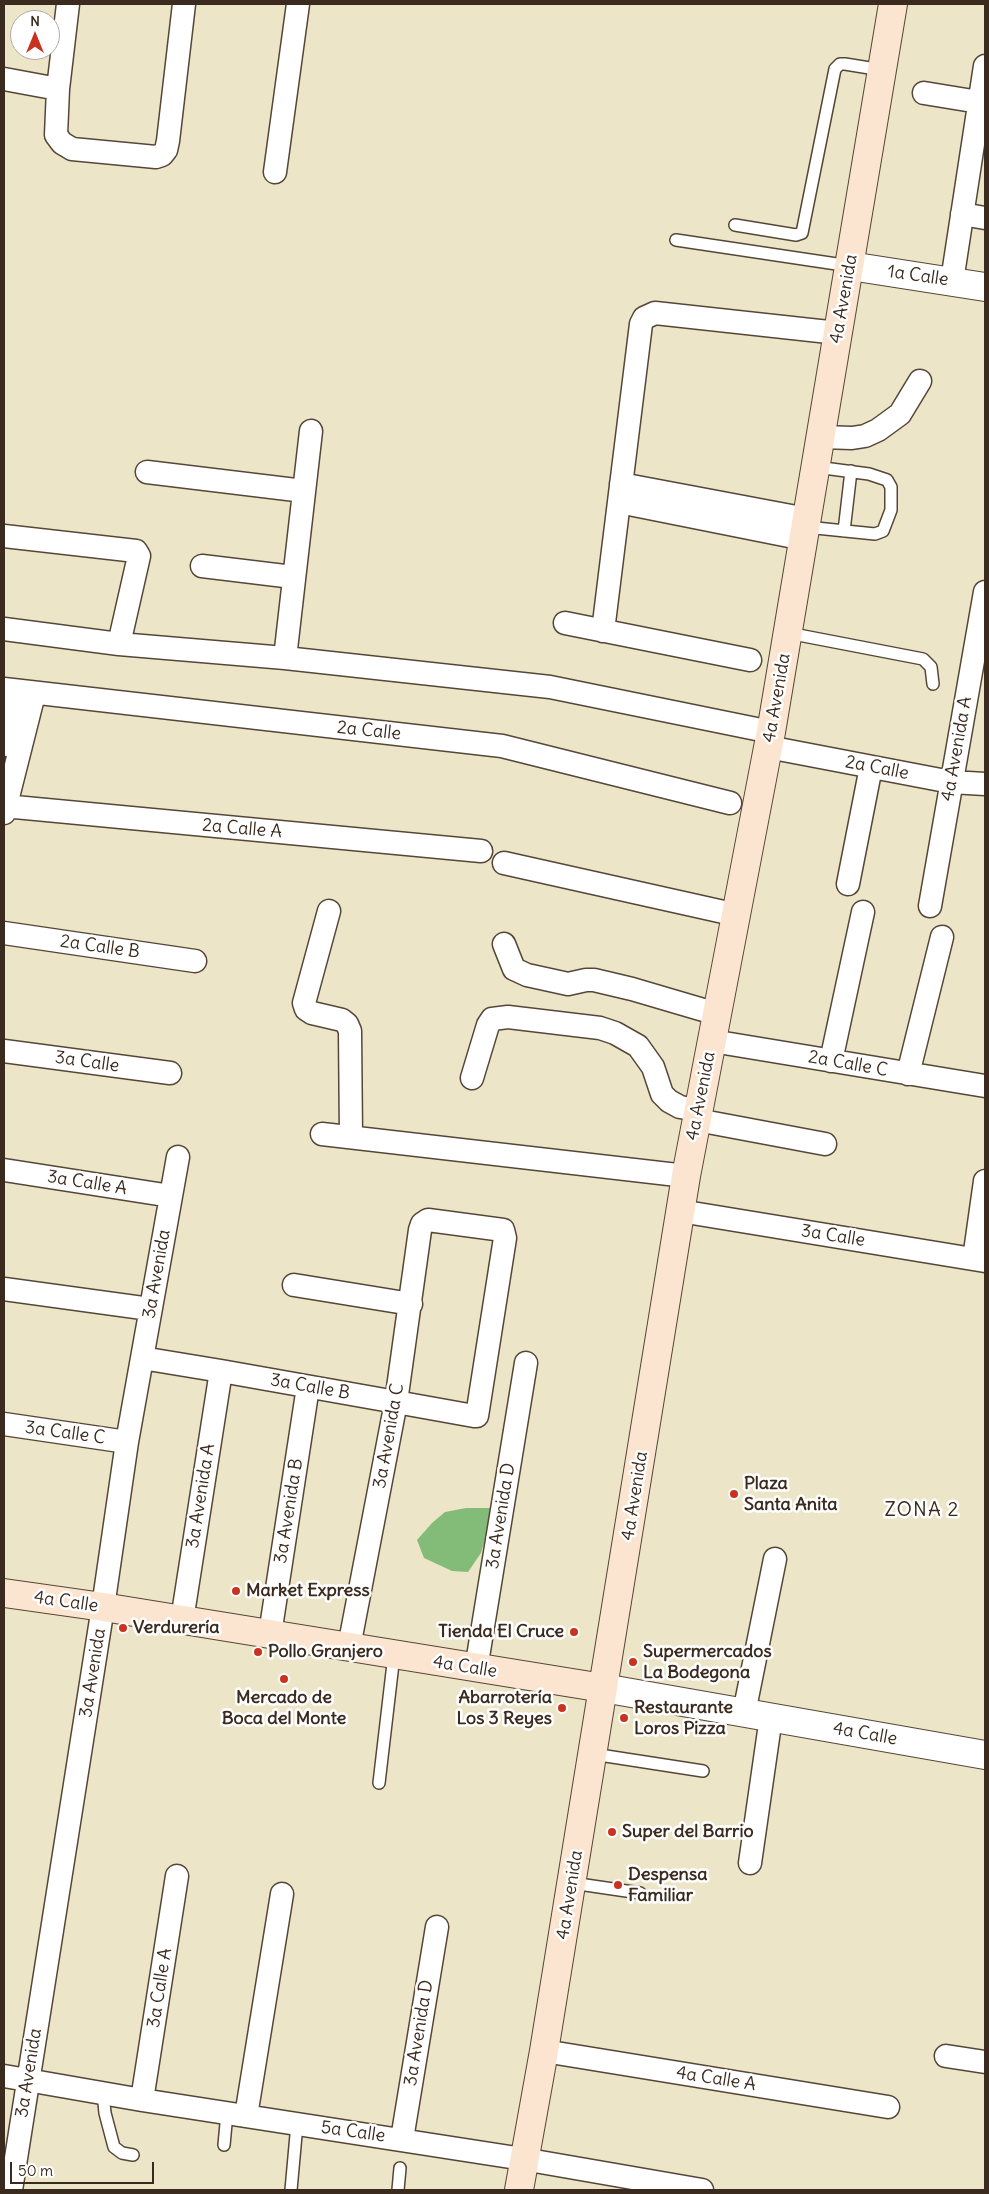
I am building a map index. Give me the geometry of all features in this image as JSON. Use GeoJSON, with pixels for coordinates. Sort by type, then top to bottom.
{"type":"FeatureCollection","features":[{"type":"Feature","properties":{"kind":"main road","name":"4a Avenida"},"geometry":{"type":"LineString","coordinates":[[519,2190],[572,1883],[686,1176],[770,740],[806,528],[882,70],[886,5]]}},
{"type":"Feature","properties":{"kind":"main road","name":"4a Calle"},"geometry":{"type":"LineString","coordinates":[[4,1593],[103,1607],[476,1669],[603,1688]]}},
{"type":"Feature","properties":{"kind":"street"},"geometry":{"type":"LineString","coordinates":[[68,4],[58,89],[56,135],[66,147],[156,157],[162,155],[166,150],[168,141],[184,4]]}},
{"type":"Feature","properties":{"kind":"street"},"geometry":{"type":"LineString","coordinates":[[275,172],[298,4]]}},
{"type":"Feature","properties":{"kind":"street"},"geometry":{"type":"LineString","coordinates":[[952,281],[982,103],[985,66]]}},
{"type":"Feature","properties":{"kind":"street"},"geometry":{"type":"LineString","coordinates":[[4,80],[58,89]]}},
{"type":"Feature","properties":{"kind":"street"},"geometry":{"type":"LineString","coordinates":[[924,93],[982,103]]}},
{"type":"Feature","properties":{"kind":"street"},"geometry":{"type":"LineString","coordinates":[[962,214],[985,218]]}},
{"type":"Feature","properties":{"kind":"street","name":"1a Calle"},"geometry":{"type":"LineString","coordinates":[[850,266],[985,287]]}},
{"type":"Feature","properties":{"kind":"street"},"geometry":{"type":"LineString","coordinates":[[603,631],[641,324],[644,318],[655,313],[838,333]]}},
{"type":"Feature","properties":{"kind":"street"},"geometry":{"type":"LineString","coordinates":[[821,437],[852,438],[865,436],[878,430],[900,414],[920,382]]}},
{"type":"Feature","properties":{"kind":"street"},"geometry":{"type":"LineString","coordinates":[[285,658],[311,431]]}},
{"type":"Feature","properties":{"kind":"street"},"geometry":{"type":"LineString","coordinates":[[147,472],[304,491]]}},
{"type":"Feature","properties":{"kind":"street"},"geometry":{"type":"LineString","coordinates":[[620,493],[806,528]]}},
{"type":"Feature","properties":{"kind":"street"},"geometry":{"type":"LineString","coordinates":[[4,536],[136,551],[139,556],[118,644]]}},
{"type":"Feature","properties":{"kind":"street"},"geometry":{"type":"LineString","coordinates":[[202,566],[293,577]]}},
{"type":"Feature","properties":{"kind":"street","name":"4a Avenida A"},"geometry":{"type":"LineString","coordinates":[[930,906],[985,592]]}},
{"type":"Feature","properties":{"kind":"street"},"geometry":{"type":"LineString","coordinates":[[565,623],[750,660]]}},
{"type":"Feature","properties":{"kind":"street","name":"2a Calle"},"geometry":{"type":"LineString","coordinates":[[4,629],[118,644],[285,658],[550,688],[770,740],[872,767],[951,782],[985,784]]}},
{"type":"Feature","properties":{"kind":"street"},"geometry":{"type":"LineString","coordinates":[[4,745],[18,691]]}},
{"type":"Feature","properties":{"kind":"street"},"geometry":{"type":"LineString","coordinates":[[4,809],[18,691]]}},
{"type":"Feature","properties":{"kind":"street","name":"2a Calle"},"geometry":{"type":"LineString","coordinates":[[18,691],[502,746],[730,803]]}},
{"type":"Feature","properties":{"kind":"street"},"geometry":{"type":"LineString","coordinates":[[848,884],[872,767]]}},
{"type":"Feature","properties":{"kind":"street","name":"2a Calle A"},"geometry":{"type":"LineString","coordinates":[[4,809],[481,851]]}},
{"type":"Feature","properties":{"kind":"street"},"geometry":{"type":"LineString","coordinates":[[504,864],[737,915]]}},
{"type":"Feature","properties":{"kind":"street"},"geometry":{"type":"LineString","coordinates":[[329,911],[304,1003],[306,1009],[312,1013],[342,1020],[347,1024],[350,1031],[351,1137]]}},
{"type":"Feature","properties":{"kind":"street"},"geometry":{"type":"LineString","coordinates":[[831,1061],[863,912]]}},
{"type":"Feature","properties":{"kind":"street","name":"2a Calle B"},"geometry":{"type":"LineString","coordinates":[[4,933],[195,961]]}},
{"type":"Feature","properties":{"kind":"street"},"geometry":{"type":"LineString","coordinates":[[908,1074],[942,936]]}},
{"type":"Feature","properties":{"kind":"street"},"geometry":{"type":"LineString","coordinates":[[504,944],[514,969],[527,975],[568,984],[594,980],[717,1014]]}},
{"type":"Feature","properties":{"kind":"street"},"geometry":{"type":"LineString","coordinates":[[472,1078],[488,1024],[492,1019],[508,1017],[600,1028],[615,1033],[638,1046],[653,1067],[662,1094],[669,1101],[697,1115],[825,1144]]}},
{"type":"Feature","properties":{"kind":"street","name":"2a Calle C"},"geometry":{"type":"LineString","coordinates":[[712,1041],[985,1086]]}},
{"type":"Feature","properties":{"kind":"street","name":"3a Calle"},"geometry":{"type":"LineString","coordinates":[[4,1051],[170,1074]]}},
{"type":"Feature","properties":{"kind":"street"},"geometry":{"type":"LineString","coordinates":[[322,1134],[686,1176]]}},
{"type":"Feature","properties":{"kind":"street","name":"3a Avenida"},"geometry":{"type":"LineString","coordinates":[[11,2190],[103,1607],[127,1442],[178,1157]]}},
{"type":"Feature","properties":{"kind":"street","name":"3a Calle A"},"geometry":{"type":"LineString","coordinates":[[4,1170],[171,1196]]}},
{"type":"Feature","properties":{"kind":"street"},"geometry":{"type":"LineString","coordinates":[[980,1260],[985,1182]]}},
{"type":"Feature","properties":{"kind":"street","name":"3a Calle"},"geometry":{"type":"LineString","coordinates":[[680,1211],[980,1260]]}},
{"type":"Feature","properties":{"kind":"street","name":"3a Avenida C"},"geometry":{"type":"LineString","coordinates":[[349,1647],[396,1402],[422,1224],[428,1220],[503,1230],[505,1238],[477,1416]]}},
{"type":"Feature","properties":{"kind":"street"},"geometry":{"type":"LineString","coordinates":[[294,1285],[411,1304]]}},
{"type":"Feature","properties":{"kind":"street"},"geometry":{"type":"LineString","coordinates":[[4,1289],[150,1309]]}},
{"type":"Feature","properties":{"kind":"street","name":"3a Calle B"},"geometry":{"type":"LineString","coordinates":[[142,1358],[477,1416]]}},
{"type":"Feature","properties":{"kind":"street","name":"3a Avenida D"},"geometry":{"type":"LineString","coordinates":[[476,1669],[526,1363]]}},
{"type":"Feature","properties":{"kind":"street","name":"3a Avenida A"},"geometry":{"type":"LineString","coordinates":[[182,1620],[221,1371]]}},
{"type":"Feature","properties":{"kind":"street","name":"3a Avenida B"},"geometry":{"type":"LineString","coordinates":[[270,1634],[308,1387]]}},
{"type":"Feature","properties":{"kind":"street","name":"3a Calle C"},"geometry":{"type":"LineString","coordinates":[[4,1424],[127,1442]]}},
{"type":"Feature","properties":{"kind":"street"},"geometry":{"type":"LineString","coordinates":[[744,1713],[775,1559]]}},
{"type":"Feature","properties":{"kind":"street","name":"4a Calle"},"geometry":{"type":"LineString","coordinates":[[603,1688],[985,1755]]}},
{"type":"Feature","properties":{"kind":"street"},"geometry":{"type":"LineString","coordinates":[[750,1863],[771,1718]]}},
{"type":"Feature","properties":{"kind":"street","name":"3a Calle A"},"geometry":{"type":"LineString","coordinates":[[142,2100],[177,1876]]}},
{"type":"Feature","properties":{"kind":"street"},"geometry":{"type":"LineString","coordinates":[[237,2114],[282,1894]]}},
{"type":"Feature","properties":{"kind":"street","name":"3a Avenida D"},"geometry":{"type":"LineString","coordinates":[[402,2139],[437,1927]]}},
{"type":"Feature","properties":{"kind":"street","name":"4a Calle A"},"geometry":{"type":"LineString","coordinates":[[544,2051],[888,2107]]}},
{"type":"Feature","properties":{"kind":"street"},"geometry":{"type":"LineString","coordinates":[[946,2056],[985,2062]]}},
{"type":"Feature","properties":{"kind":"street","name":"5a Calle"},"geometry":{"type":"LineString","coordinates":[[4,2076],[142,2100],[402,2139],[702,2190]]}},
{"type":"Feature","properties":{"kind":"lane"},"geometry":{"type":"LineString","coordinates":[[735,225],[801,235],[804,230],[835,70],[840,64],[882,70]]}},
{"type":"Feature","properties":{"kind":"lane"},"geometry":{"type":"LineString","coordinates":[[676,240],[850,266]]}},
{"type":"Feature","properties":{"kind":"lane"},"geometry":{"type":"LineString","coordinates":[[806,528],[876,534],[883,531],[891,510],[891,487],[887,480],[869,474],[816,467]]}},
{"type":"Feature","properties":{"kind":"lane"},"geometry":{"type":"LineString","coordinates":[[844,531],[851,471]]}},
{"type":"Feature","properties":{"kind":"lane"},"geometry":{"type":"LineString","coordinates":[[788,633],[923,658],[931,667],[933,684]]}},
{"type":"Feature","properties":{"kind":"lane"},"geometry":{"type":"LineString","coordinates":[[379,1783],[394,1655]]}},
{"type":"Feature","properties":{"kind":"lane"},"geometry":{"type":"LineString","coordinates":[[593,1754],[703,1771]]}},
{"type":"Feature","properties":{"kind":"lane"},"geometry":{"type":"LineString","coordinates":[[572,1883],[640,1893]]}},
{"type":"Feature","properties":{"kind":"lane"},"geometry":{"type":"LineString","coordinates":[[103,2093],[105,2113],[114,2147],[122,2153],[133,2155]]}},
{"type":"Feature","properties":{"kind":"lane"},"geometry":{"type":"LineString","coordinates":[[224,2144],[237,2114]]}},
{"type":"Feature","properties":{"kind":"lane"},"geometry":{"type":"LineString","coordinates":[[291,2190],[297,2124]]}},
{"type":"Feature","properties":{"kind":"lane"},"geometry":{"type":"LineString","coordinates":[[398,2190],[400,2168]]}},
{"type":"Feature","properties":{"kind":"green space"},"geometry":{"type":"Polygon","coordinates":[[[466,1508],[494,1508],[481,1553],[468,1572],[452,1571],[424,1558],[417,1540],[445,1512],[466,1508]]]}},
{"type":"Feature","properties":{"kind":"place","name":"Plaza Santa Anita"},"geometry":{"type":"Point","coordinates":[734,1494]}},
{"type":"Feature","properties":{"kind":"place","name":"Market Express"},"geometry":{"type":"Point","coordinates":[236,1591]}},
{"type":"Feature","properties":{"kind":"place","name":"Verdurería"},"geometry":{"type":"Point","coordinates":[123,1628]}},
{"type":"Feature","properties":{"kind":"place","name":"Tienda El Cruce"},"geometry":{"type":"Point","coordinates":[574,1632]}},
{"type":"Feature","properties":{"kind":"place","name":"Pollo Granjero"},"geometry":{"type":"Point","coordinates":[258,1652]}},
{"type":"Feature","properties":{"kind":"place","name":"Supermercados La Bodegona"},"geometry":{"type":"Point","coordinates":[633,1662]}},
{"type":"Feature","properties":{"kind":"place","name":"Mercado de Boca del Monte"},"geometry":{"type":"Point","coordinates":[284,1679]}},
{"type":"Feature","properties":{"kind":"place","name":"Abarrotería Los 3 Reyes"},"geometry":{"type":"Point","coordinates":[562,1708]}},
{"type":"Feature","properties":{"kind":"place","name":"Restaurante Loros Pizza"},"geometry":{"type":"Point","coordinates":[624,1718]}},
{"type":"Feature","properties":{"kind":"place","name":"Super del Barrio"},"geometry":{"type":"Point","coordinates":[612,1832]}},
{"type":"Feature","properties":{"kind":"place","name":"Despensa Familiar"},"geometry":{"type":"Point","coordinates":[618,1885]}},
{"type":"Feature","properties":{"kind":"district","name":"ZONA 2"},"geometry":{"type":"Point","coordinates":[922,1510]}}]}
